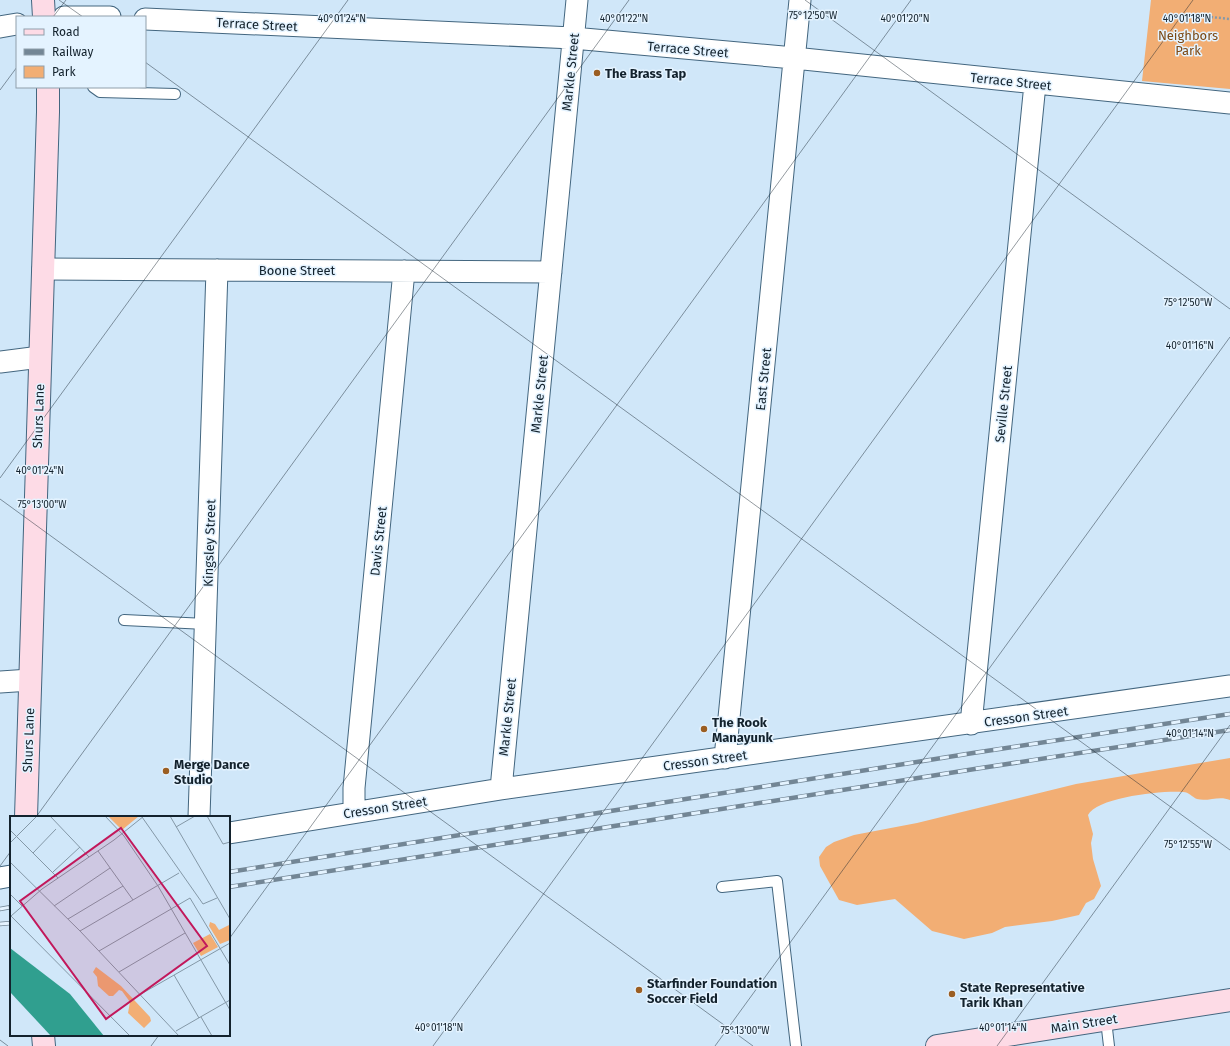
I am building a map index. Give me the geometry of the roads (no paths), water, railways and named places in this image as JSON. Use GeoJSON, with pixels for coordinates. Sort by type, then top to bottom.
{"type":"FeatureCollection","features":[{"type":"Feature","properties":{"kind":"street"},"geometry":{"type":"LineString","coordinates":[[43,0],[44,16]]}},
{"type":"Feature","properties":{"kind":"street","name":"Markle Street"},"geometry":{"type":"LineString","coordinates":[[501,789],[577,0]]}},
{"type":"Feature","properties":{"kind":"street","name":"East Street"},"geometry":{"type":"LineString","coordinates":[[725,758],[800,0]]}},
{"type":"Feature","properties":{"kind":"street","name":"Terrace Street"},"geometry":{"type":"LineString","coordinates":[[146,19],[574,38],[794,58],[1230,103]]}},
{"type":"Feature","properties":{"kind":"street"},"geometry":{"type":"LineString","coordinates":[[0,27],[16,24]]}},
{"type":"Feature","properties":{"kind":"street","name":"Seville Street"},"geometry":{"type":"LineString","coordinates":[[971,724],[1035,84]]}},
{"type":"Feature","properties":{"kind":"street","name":"Shurs Lane"},"geometry":{"type":"LineString","coordinates":[[26,816],[48,88]]}},
{"type":"Feature","properties":{"kind":"street","name":"Boone Street"},"geometry":{"type":"LineString","coordinates":[[43,269],[550,272]]}},
{"type":"Feature","properties":{"kind":"street","name":"Kingsley Street"},"geometry":{"type":"LineString","coordinates":[[199,816],[217,270]]}},
{"type":"Feature","properties":{"kind":"street","name":"Davis Street"},"geometry":{"type":"LineString","coordinates":[[354,812],[354,788],[404,271]]}},
{"type":"Feature","properties":{"kind":"street"},"geometry":{"type":"LineString","coordinates":[[0,362],[40,357]]}},
{"type":"Feature","properties":{"kind":"street"},"geometry":{"type":"LineString","coordinates":[[0,682],[30,680]]}},
{"type":"Feature","properties":{"kind":"street","name":"Cresson Street"},"geometry":{"type":"LineString","coordinates":[[230,833],[501,789],[971,724],[1230,684]]}},
{"type":"Feature","properties":{"kind":"street"},"geometry":{"type":"LineString","coordinates":[[0,878],[10,876]]}},
{"type":"Feature","properties":{"kind":"street","name":"Main Street"},"geometry":{"type":"LineString","coordinates":[[937,1046],[1230,1000]]}},
{"type":"Feature","properties":{"kind":"street"},"geometry":{"type":"LineString","coordinates":[[43,1036],[44,1046]]}},
{"type":"Feature","properties":{"kind":"lane"},"geometry":{"type":"LineString","coordinates":[[94,88],[100,92],[175,94]]}},
{"type":"Feature","properties":{"kind":"lane"},"geometry":{"type":"LineString","coordinates":[[124,620],[206,624]]}},
{"type":"Feature","properties":{"kind":"lane"},"geometry":{"type":"LineString","coordinates":[[722,887],[777,881],[796,1046]]}},
{"type":"Feature","properties":{"kind":"lane"},"geometry":{"type":"LineString","coordinates":[[1106,1020],[1109,1046]]}},
{"type":"Feature","properties":{"kind":"railway"},"geometry":{"type":"LineString","coordinates":[[230,872],[973,753],[1230,714]]}},
{"type":"Feature","properties":{"kind":"railway"},"geometry":{"type":"LineString","coordinates":[[230,887],[1230,730]]}},
{"type":"Feature","properties":{"kind":"railway"},"geometry":{"type":"LineString","coordinates":[[0,909],[10,907]]}},
{"type":"Feature","properties":{"kind":"railway"},"geometry":{"type":"LineString","coordinates":[[0,924],[10,923]]}},
{"type":"Feature","properties":{"kind":"place","name":"The Brass Tap"},"geometry":{"type":"Point","coordinates":[597,73]}},
{"type":"Feature","properties":{"kind":"place","name":"The Rook Manayunk"},"geometry":{"type":"Point","coordinates":[704,729]}},
{"type":"Feature","properties":{"kind":"place","name":"Merge Dance Studio"},"geometry":{"type":"Point","coordinates":[166,771]}},
{"type":"Feature","properties":{"kind":"place","name":"Starfinder Foundation Soccer Field"},"geometry":{"type":"Point","coordinates":[639,990]}},
{"type":"Feature","properties":{"kind":"place","name":"State Representative Tarik Khan"},"geometry":{"type":"Point","coordinates":[952,994]}},
{"type":"Feature","properties":{"kind":"park label","name":"Neighbors Park"},"geometry":{"type":"Point","coordinates":[1188,42]}}]}
